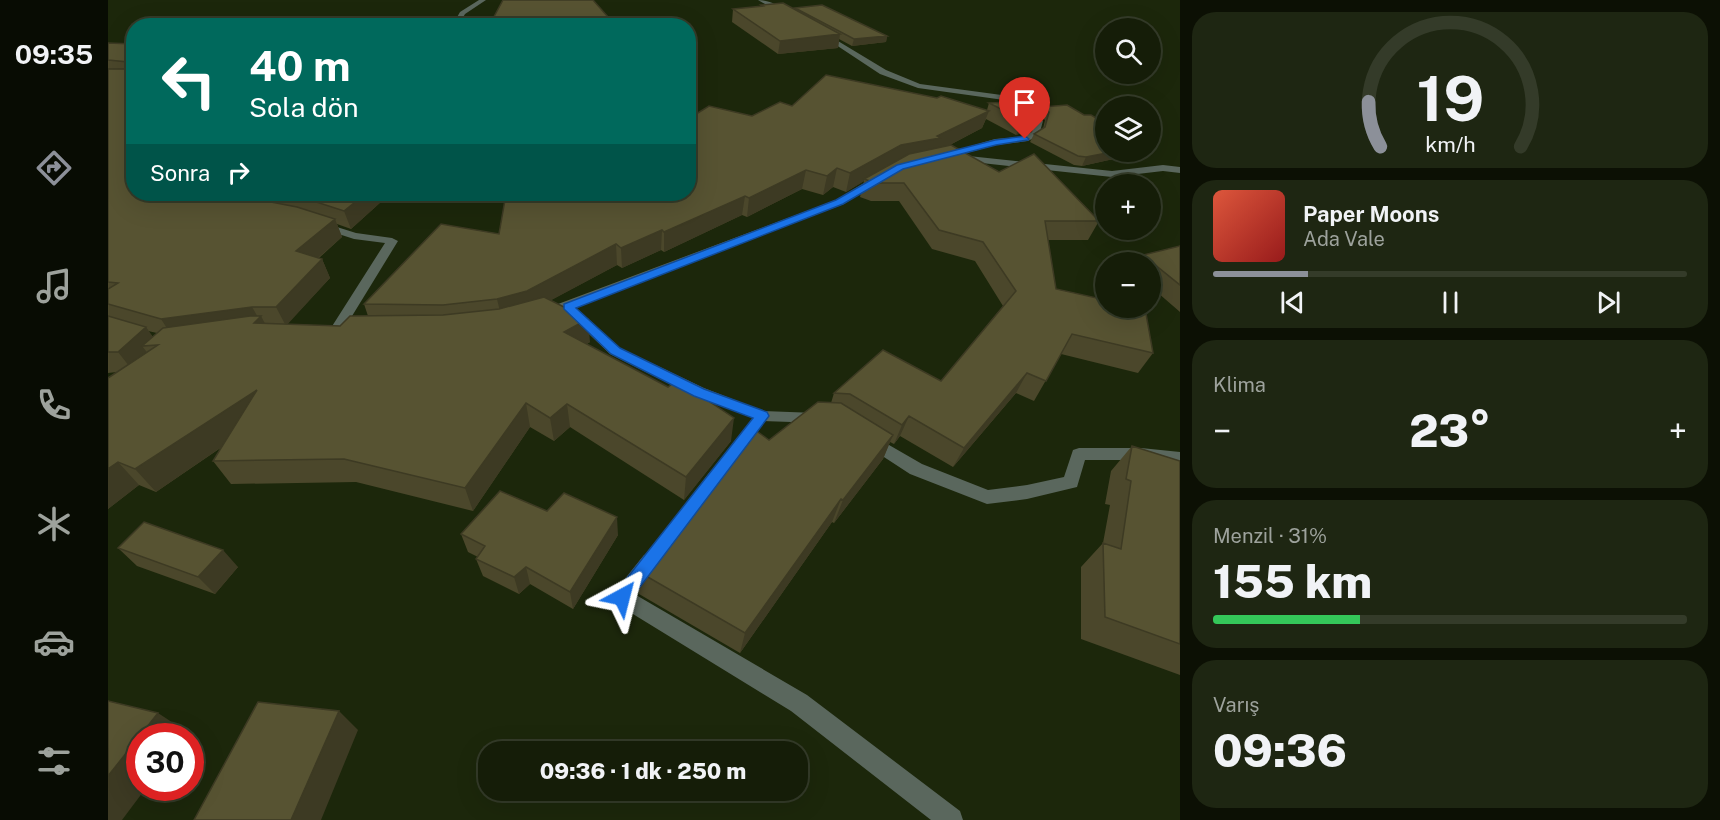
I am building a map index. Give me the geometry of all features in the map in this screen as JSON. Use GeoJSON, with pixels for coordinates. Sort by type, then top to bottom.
{"type":"FeatureCollection","features":[{"type":"Feature","properties":{"kind":"street"},"geometry":{"type":"LineString","coordinates":[[458,18],[469,7],[483,0]]}},
{"type":"Feature","properties":{"kind":"street"},"geometry":{"type":"LineString","coordinates":[[761,0],[779,8],[792,18]]}},
{"type":"Feature","properties":{"kind":"street"},"geometry":{"type":"LineString","coordinates":[[816,30],[883,72],[918,86],[1006,98],[1039,121],[1036,132],[1025,139],[995,142],[945,157],[1112,174],[1163,168],[1180,170]]}},
{"type":"Feature","properties":{"kind":"street"},"geometry":{"type":"LineString","coordinates":[[536,317],[568,307],[840,202],[893,170]]}},
{"type":"Feature","properties":{"kind":"street"},"geometry":{"type":"LineString","coordinates":[[307,220],[354,236],[392,241],[336,331]]}},
{"type":"Feature","properties":{"kind":"street"},"geometry":{"type":"LineString","coordinates":[[568,307],[615,351],[699,392],[762,416],[826,420]]}},
{"type":"Feature","properties":{"kind":"street"},"geometry":{"type":"LineString","coordinates":[[748,434],[762,416]]}},
{"type":"Feature","properties":{"kind":"street"},"geometry":{"type":"LineString","coordinates":[[857,432],[916,469],[987,497],[1027,492],[1071,482],[1079,454],[1142,454],[1180,458]]}},
{"type":"Feature","properties":{"kind":"street"},"geometry":{"type":"LineString","coordinates":[[727,462],[622,597],[799,703],[951,820]]}},
{"type":"Feature","properties":{"kind":"building"},"geometry":{"type":"Polygon","coordinates":[[[503,0],[593,0],[609,18],[493,18],[503,0]]]}},
{"type":"Feature","properties":{"kind":"building"},"geometry":{"type":"Polygon","coordinates":[[[783,3],[840,34],[780,41],[733,9],[783,3]]]}},
{"type":"Feature","properties":{"kind":"building"},"geometry":{"type":"Polygon","coordinates":[[[822,5],[887,36],[854,39],[795,8],[822,5]]]}},
{"type":"Feature","properties":{"kind":"building"},"geometry":{"type":"Polygon","coordinates":[[[108,43],[126,44],[126,62],[108,60],[108,43]]]}},
{"type":"Feature","properties":{"kind":"building"},"geometry":{"type":"Polygon","coordinates":[[[108,69],[126,69],[126,201],[266,201],[297,207],[335,219],[296,251],[322,259],[276,307],[252,307],[161,319],[108,304],[108,289],[118,283],[108,282],[108,69]]]}},
{"type":"Feature","properties":{"kind":"building"},"geometry":{"type":"Polygon","coordinates":[[[826,75],[937,98],[941,96],[989,111],[937,136],[940,138],[901,145],[850,173],[837,168],[827,176],[806,170],[749,198],[745,196],[664,232],[662,230],[621,248],[616,244],[527,291],[497,299],[443,305],[364,304],[441,224],[499,234],[505,201],[696,201],[696,114],[709,106],[752,116],[780,102],[792,106],[826,75]]]}},
{"type":"Feature","properties":{"kind":"building"},"geometry":{"type":"Polygon","coordinates":[[[1029,101],[1039,107],[1037,115],[1023,120],[989,103],[1029,101]]]}},
{"type":"Feature","properties":{"kind":"building"},"geometry":{"type":"Polygon","coordinates":[[[1067,105],[1084,115],[1095,117],[1095,155],[1078,156],[1034,134],[1045,127],[1049,112],[1042,107],[1067,105]]]}},
{"type":"Feature","properties":{"kind":"building"},"geometry":{"type":"Polygon","coordinates":[[[951,145],[999,172],[1034,154],[1095,217],[1095,221],[1045,221],[1056,289],[1095,298],[1095,318],[1147,318],[1153,353],[1072,334],[1046,381],[1027,373],[964,448],[909,416],[902,425],[850,394],[834,393],[883,350],[941,381],[1016,291],[983,242],[939,230],[904,183],[876,183],[864,179],[909,154],[951,145]]]}},
{"type":"Feature","properties":{"kind":"building"},"geometry":{"type":"Polygon","coordinates":[[[313,201],[356,201],[344,211],[313,201]]]}},
{"type":"Feature","properties":{"kind":"building"},"geometry":{"type":"Polygon","coordinates":[[[1180,246],[1180,285],[1161,270],[1161,252],[1155,252],[1180,246]]]}},
{"type":"Feature","properties":{"kind":"building"},"geometry":{"type":"Polygon","coordinates":[[[544,297],[588,319],[564,332],[668,387],[677,380],[734,418],[686,477],[567,404],[550,418],[526,403],[465,488],[344,459],[213,461],[257,390],[135,469],[118,462],[108,469],[108,378],[158,345],[142,346],[163,328],[250,316],[261,316],[254,323],[340,326],[350,316],[443,315],[499,309],[544,297]]]}},
{"type":"Feature","properties":{"kind":"building"},"geometry":{"type":"Polygon","coordinates":[[[108,316],[146,327],[118,352],[108,352],[108,316]]]}},
{"type":"Feature","properties":{"kind":"building"},"geometry":{"type":"Polygon","coordinates":[[[818,402],[841,403],[893,435],[843,500],[841,499],[745,633],[639,572],[668,534],[710,491],[704,487],[751,427],[769,440],[818,402]]]}},
{"type":"Feature","properties":{"kind":"building"},"geometry":{"type":"Polygon","coordinates":[[[1132,446],[1180,461],[1180,644],[1105,617],[1103,543],[1121,549],[1131,481],[1126,479],[1132,446]]]}},
{"type":"Feature","properties":{"kind":"building"},"geometry":{"type":"Polygon","coordinates":[[[500,491],[547,511],[564,493],[617,517],[570,592],[526,567],[514,577],[476,559],[485,546],[461,534],[500,491]]]}},
{"type":"Feature","properties":{"kind":"building"},"geometry":{"type":"Polygon","coordinates":[[[144,522],[223,550],[198,577],[118,548],[144,522]]]}},
{"type":"Feature","properties":{"kind":"building"},"geometry":{"type":"Polygon","coordinates":[[[108,701],[158,713],[150,723],[126,723],[126,753],[108,776],[108,701]]]}},
{"type":"Feature","properties":{"kind":"building"},"geometry":{"type":"Polygon","coordinates":[[[258,702],[339,711],[291,820],[194,820],[258,702]]]}},
{"type":"Feature","properties":{"kind":"route"},"geometry":{"type":"LineString","coordinates":[[622,597],[762,416],[699,392],[615,351],[568,307],[840,202],[900,167],[995,142],[1025,139]]}}]}
